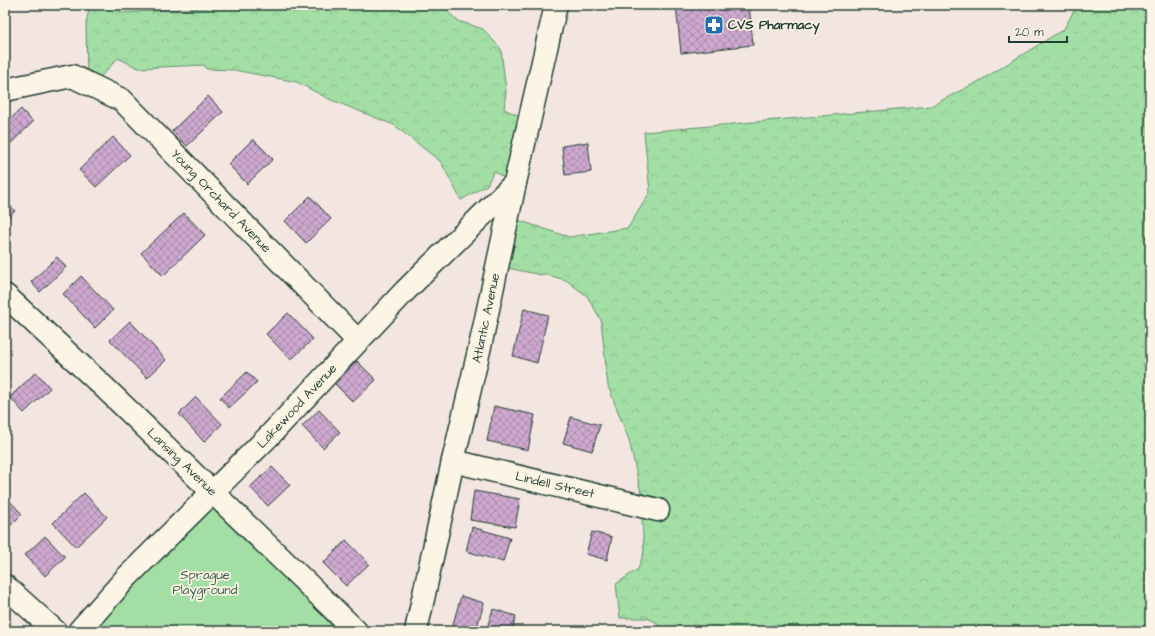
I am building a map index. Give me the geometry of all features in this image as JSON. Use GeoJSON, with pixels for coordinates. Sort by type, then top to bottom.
{"type":"FeatureCollection","features":[{"type":"Feature","properties":{"kind":"street","name":"Atlantic Avenue"},"geometry":{"type":"LineString","coordinates":[[416,631],[556,5]]}},
{"type":"Feature","properties":{"kind":"street","name":"Young Orchard Avenue"},"geometry":{"type":"LineString","coordinates":[[5,90],[72,76],[122,100],[358,341]]}},
{"type":"Feature","properties":{"kind":"street","name":"Lakewood Avenue"},"geometry":{"type":"LineString","coordinates":[[79,631],[126,578],[270,435],[405,291],[516,182]]}},
{"type":"Feature","properties":{"kind":"street","name":"Lansing Avenue"},"geometry":{"type":"LineString","coordinates":[[5,295],[105,388],[356,631]]}},
{"type":"Feature","properties":{"kind":"street","name":"Lindell Street"},"geometry":{"type":"LineString","coordinates":[[453,461],[658,510]]}},
{"type":"Feature","properties":{"kind":"street"},"geometry":{"type":"LineString","coordinates":[[5,586],[55,631]]}},
{"type":"Feature","properties":{"kind":"green space"},"geometry":{"type":"Polygon","coordinates":[[[90,5],[118,5],[121,13],[215,7],[221,5],[446,5],[448,12],[458,21],[483,29],[501,49],[506,91],[504,109],[522,117],[513,184],[494,171],[487,185],[461,200],[441,162],[394,125],[329,99],[297,82],[234,70],[206,69],[204,65],[138,68],[118,58],[93,85],[87,77],[86,23],[90,5]]]}},
{"type":"Feature","properties":{"kind":"green space"},"geometry":{"type":"Polygon","coordinates":[[[1077,5],[1150,5],[1150,631],[662,630],[656,622],[647,618],[620,618],[616,584],[638,569],[644,552],[641,504],[637,501],[641,493],[629,440],[608,386],[601,320],[587,296],[566,280],[499,266],[506,216],[569,237],[628,228],[650,192],[644,132],[931,106],[983,79],[1064,29],[1077,5]]]}},
{"type":"Feature","properties":{"kind":"green space","name":"Sprague Playground"},"geometry":{"type":"Polygon","coordinates":[[[213,491],[336,631],[77,631],[213,491]]]}},
{"type":"Feature","properties":{"kind":"building","name":"CVS Pharmacy"},"geometry":{"type":"Polygon","coordinates":[[[676,5],[749,5],[753,45],[681,53],[676,5]]]}},
{"type":"Feature","properties":{"kind":"building"},"geometry":{"type":"Polygon","coordinates":[[[208,96],[223,112],[187,146],[172,131],[208,96]]]}},
{"type":"Feature","properties":{"kind":"building"},"geometry":{"type":"Polygon","coordinates":[[[21,109],[33,122],[8,146],[5,143],[5,124],[21,109]]]}},
{"type":"Feature","properties":{"kind":"building"},"geometry":{"type":"Polygon","coordinates":[[[113,137],[130,155],[96,187],[79,170],[113,137]]]}},
{"type":"Feature","properties":{"kind":"building"},"geometry":{"type":"Polygon","coordinates":[[[253,139],[273,159],[247,184],[228,164],[253,139]]]}},
{"type":"Feature","properties":{"kind":"building"},"geometry":{"type":"Polygon","coordinates":[[[588,142],[591,172],[565,175],[562,146],[588,142]]]}},
{"type":"Feature","properties":{"kind":"building"},"geometry":{"type":"Polygon","coordinates":[[[310,196],[331,219],[306,243],[285,221],[310,196]]]}},
{"type":"Feature","properties":{"kind":"building"},"geometry":{"type":"Polygon","coordinates":[[[5,200],[15,211],[5,220],[5,200]]]}},
{"type":"Feature","properties":{"kind":"building"},"geometry":{"type":"Polygon","coordinates":[[[184,213],[205,235],[163,276],[141,253],[184,213]]]}},
{"type":"Feature","properties":{"kind":"building"},"geometry":{"type":"Polygon","coordinates":[[[57,257],[66,267],[40,292],[31,282],[57,257]]]}},
{"type":"Feature","properties":{"kind":"building"},"geometry":{"type":"Polygon","coordinates":[[[81,276],[113,310],[95,328],[63,294],[81,276]]]}},
{"type":"Feature","properties":{"kind":"building"},"geometry":{"type":"Polygon","coordinates":[[[524,309],[548,315],[537,363],[513,356],[524,309]]]}},
{"type":"Feature","properties":{"kind":"building"},"geometry":{"type":"Polygon","coordinates":[[[288,313],[313,339],[291,360],[266,334],[288,313]]]}},
{"type":"Feature","properties":{"kind":"building"},"geometry":{"type":"Polygon","coordinates":[[[130,321],[166,360],[147,378],[110,340],[130,321]]]}},
{"type":"Feature","properties":{"kind":"building"},"geometry":{"type":"Polygon","coordinates":[[[357,361],[376,380],[353,402],[334,383],[357,361]]]}},
{"type":"Feature","properties":{"kind":"building"},"geometry":{"type":"Polygon","coordinates":[[[36,372],[50,388],[24,413],[10,397],[36,372]]]}},
{"type":"Feature","properties":{"kind":"building"},"geometry":{"type":"Polygon","coordinates":[[[247,372],[257,382],[229,408],[220,398],[247,372]]]}},
{"type":"Feature","properties":{"kind":"building"},"geometry":{"type":"Polygon","coordinates":[[[196,397],[222,424],[204,442],[179,414],[196,397]]]}},
{"type":"Feature","properties":{"kind":"building"},"geometry":{"type":"Polygon","coordinates":[[[494,406],[535,415],[528,450],[487,441],[494,406]]]}},
{"type":"Feature","properties":{"kind":"building"},"geometry":{"type":"Polygon","coordinates":[[[319,410],[340,432],[323,448],[302,426],[319,410]]]}},
{"type":"Feature","properties":{"kind":"building"},"geometry":{"type":"Polygon","coordinates":[[[571,417],[600,425],[592,451],[563,443],[571,417]]]}},
{"type":"Feature","properties":{"kind":"building"},"geometry":{"type":"Polygon","coordinates":[[[272,467],[290,485],[268,506],[250,487],[272,467]]]}},
{"type":"Feature","properties":{"kind":"building"},"geometry":{"type":"Polygon","coordinates":[[[474,491],[520,499],[515,527],[470,520],[474,491]]]}},
{"type":"Feature","properties":{"kind":"building"},"geometry":{"type":"Polygon","coordinates":[[[84,493],[107,517],[76,547],[53,523],[84,493]]]}},
{"type":"Feature","properties":{"kind":"building"},"geometry":{"type":"Polygon","coordinates":[[[5,496],[22,514],[5,531],[5,496]]]}},
{"type":"Feature","properties":{"kind":"building"},"geometry":{"type":"Polygon","coordinates":[[[472,527],[510,538],[503,562],[466,551],[472,527]]]}},
{"type":"Feature","properties":{"kind":"building"},"geometry":{"type":"Polygon","coordinates":[[[592,532],[612,537],[607,560],[586,554],[592,532]]]}},
{"type":"Feature","properties":{"kind":"building"},"geometry":{"type":"Polygon","coordinates":[[[45,536],[65,557],[45,576],[25,555],[45,536]]]}},
{"type":"Feature","properties":{"kind":"building"},"geometry":{"type":"Polygon","coordinates":[[[346,540],[369,564],[346,586],[323,563],[346,540]]]}},
{"type":"Feature","properties":{"kind":"building"},"geometry":{"type":"Polygon","coordinates":[[[461,596],[484,603],[476,631],[451,631],[461,596]]]}},
{"type":"Feature","properties":{"kind":"building"},"geometry":{"type":"Polygon","coordinates":[[[493,609],[516,616],[512,631],[486,631],[493,609]]]}},
{"type":"Feature","properties":{"kind":"place","name":"CVS Pharmacy"},"geometry":{"type":"Point","coordinates":[714,25]}}]}
